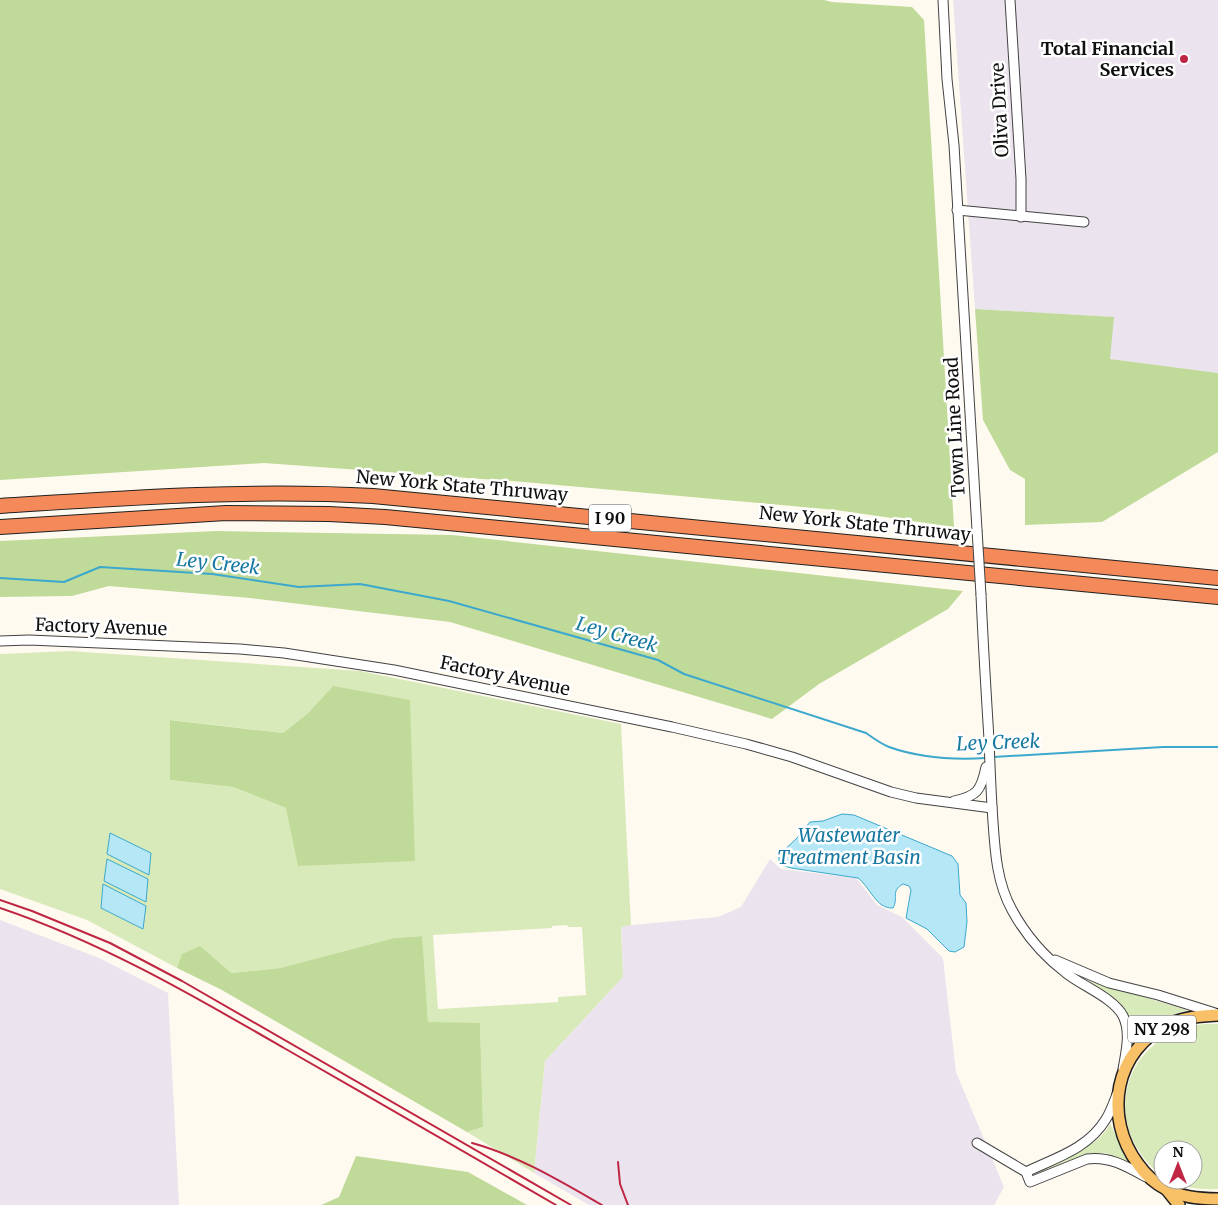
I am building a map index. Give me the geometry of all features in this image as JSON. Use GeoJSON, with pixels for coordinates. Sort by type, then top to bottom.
{"type":"FeatureCollection","features":[{"type":"Feature","properties":{"kind":"highway","name":"New York State Thruway"},"geometry":{"type":"LineString","coordinates":[[0,506],[225,493],[317,493],[372,496],[1218,578]]}},
{"type":"Feature","properties":{"kind":"highway","name":"I 90"},"geometry":{"type":"LineString","coordinates":[[0,527],[226,513],[329,514],[385,517],[1218,597]]}},
{"type":"Feature","properties":{"kind":"main road","name":"NY 298"},"geometry":{"type":"LineString","coordinates":[[1153,1181],[1129,1152],[1123,1136],[1117,1112],[1118,1091],[1123,1071],[1133,1055],[1147,1040],[1170,1024],[1192,1017],[1218,1014]]}},
{"type":"Feature","properties":{"kind":"main road","name":"NY 298"},"geometry":{"type":"LineString","coordinates":[[1166,1190],[1179,1205]]}},
{"type":"Feature","properties":{"kind":"main road"},"geometry":{"type":"LineString","coordinates":[[1166,1190],[1186,1196],[1218,1199]]}},
{"type":"Feature","properties":{"kind":"street","name":"Town Line Road"},"geometry":{"type":"LineString","coordinates":[[943,0],[947,79],[954,145],[981,595],[989,741],[987,771]]}},
{"type":"Feature","properties":{"kind":"street","name":"Oliva Drive"},"geometry":{"type":"LineString","coordinates":[[1010,0],[1021,179],[1021,217]]}},
{"type":"Feature","properties":{"kind":"street"},"geometry":{"type":"LineString","coordinates":[[957,210],[1084,222]]}},
{"type":"Feature","properties":{"kind":"street","name":"Factory Avenue"},"geometry":{"type":"LineString","coordinates":[[0,641],[29,640],[231,648],[369,666],[672,727],[792,757],[891,792],[925,800],[992,808]]}},
{"type":"Feature","properties":{"kind":"street"},"geometry":{"type":"LineString","coordinates":[[948,803],[970,798],[976,793],[987,771]]}},
{"type":"Feature","properties":{"kind":"street"},"geometry":{"type":"LineString","coordinates":[[987,771],[996,857],[1001,883],[1011,909],[1020,925],[1064,972],[1109,1001],[1122,1014],[1127,1030],[1123,1071]]}},
{"type":"Feature","properties":{"kind":"street"},"geometry":{"type":"LineString","coordinates":[[1049,957],[1109,983],[1158,995],[1218,1014]]}},
{"type":"Feature","properties":{"kind":"street"},"geometry":{"type":"LineString","coordinates":[[1026,1172],[1060,1157],[1090,1140],[1107,1118],[1118,1091]]}},
{"type":"Feature","properties":{"kind":"street"},"geometry":{"type":"LineString","coordinates":[[977,1143],[1026,1172],[1030,1182],[1087,1159],[1096,1158],[1120,1163],[1150,1179]]}},
{"type":"Feature","properties":{"kind":"shaded area"},"geometry":{"type":"Polygon","coordinates":[[[953,0],[1218,0],[1218,373],[1109,359],[1113,317],[975,309],[953,0]]]}},
{"type":"Feature","properties":{"kind":"shaded area"},"geometry":{"type":"Polygon","coordinates":[[[770,859],[781,869],[856,878],[877,905],[902,917],[943,958],[956,1072],[1004,1187],[994,1205],[589,1205],[534,1173],[545,1061],[623,977],[621,926],[718,917],[741,907],[770,859]]]}},
{"type":"Feature","properties":{"kind":"shaded area"},"geometry":{"type":"Polygon","coordinates":[[[0,920],[99,958],[168,993],[179,1205],[0,1205],[0,920]]]}},
{"type":"Feature","properties":{"kind":"green space"},"geometry":{"type":"Polygon","coordinates":[[[0,0],[824,0],[912,7],[924,20],[954,527],[836,510],[524,482],[264,463],[0,480],[0,0]]]}},
{"type":"Feature","properties":{"kind":"green space"},"geometry":{"type":"Polygon","coordinates":[[[975,309],[1114,317],[1110,359],[1218,373],[1218,452],[1102,522],[1025,525],[1025,479],[1010,470],[983,420],[975,309]]]}},
{"type":"Feature","properties":{"kind":"green space"},"geometry":{"type":"Polygon","coordinates":[[[216,531],[452,535],[963,591],[948,609],[819,684],[772,719],[450,622],[250,598],[109,586],[72,596],[0,597],[0,541],[216,531]]]}},
{"type":"Feature","properties":{"kind":"green space"},"geometry":{"type":"Polygon","coordinates":[[[70,651],[360,671],[621,724],[631,925],[621,927],[623,977],[545,1061],[534,1173],[467,1132],[483,1127],[480,1024],[428,1023],[421,936],[394,938],[280,968],[231,973],[183,954],[177,968],[87,920],[0,889],[0,654],[70,651]],[[333,686],[307,714],[283,733],[171,720],[170,780],[233,787],[286,808],[333,686]],[[103,885],[101,908],[143,929],[144,905],[103,885]],[[552,926],[552,928],[433,935],[438,1009],[558,1002],[558,997],[586,995],[582,927],[552,926]]]}},
{"type":"Feature","properties":{"kind":"green space"},"geometry":{"type":"Polygon","coordinates":[[[333,686],[410,700],[415,861],[298,866],[286,808],[233,787],[170,780],[170,720],[283,733],[307,714],[333,686]]]}},
{"type":"Feature","properties":{"kind":"green space"},"geometry":{"type":"Polygon","coordinates":[[[422,936],[428,1022],[480,1023],[483,1127],[467,1132],[220,989],[177,968],[182,954],[200,946],[231,973],[280,968],[394,938],[422,936]]]}},
{"type":"Feature","properties":{"kind":"green space"},"geometry":{"type":"Polygon","coordinates":[[[1087,980],[1187,1010],[1170,1017],[1156,1026],[1131,1050],[1132,1027],[1122,1005],[1087,980]]]}},
{"type":"Feature","properties":{"kind":"green space"},"geometry":{"type":"Polygon","coordinates":[[[1204,1024],[1218,1024],[1218,1189],[1203,1189],[1203,1140],[1153,1140],[1153,1167],[1142,1156],[1130,1133],[1125,1109],[1128,1085],[1138,1064],[1154,1045],[1176,1032],[1204,1024]]]}},
{"type":"Feature","properties":{"kind":"green space"},"geometry":{"type":"Polygon","coordinates":[[[1110,1124],[1131,1164],[1106,1153],[1089,1153],[1039,1172],[1048,1165],[1094,1142],[1110,1124]]]}},
{"type":"Feature","properties":{"kind":"green space"},"geometry":{"type":"Polygon","coordinates":[[[356,1156],[468,1172],[527,1205],[321,1205],[339,1197],[356,1156]]]}},
{"type":"Feature","properties":{"kind":"water","name":"Wastewater Treatment Basin"},"geometry":{"type":"Polygon","coordinates":[[[842,814],[854,815],[952,856],[958,864],[960,895],[966,903],[967,922],[964,947],[955,952],[949,951],[927,929],[906,918],[911,890],[909,886],[903,884],[897,889],[893,908],[882,905],[858,878],[781,865],[779,855],[810,822],[823,821],[842,814]]]}},
{"type":"Feature","properties":{"kind":"water"},"geometry":{"type":"Polygon","coordinates":[[[110,833],[151,853],[149,875],[107,854],[110,833]]]}},
{"type":"Feature","properties":{"kind":"water"},"geometry":{"type":"Polygon","coordinates":[[[107,859],[148,879],[146,902],[104,881],[107,859]]]}},
{"type":"Feature","properties":{"kind":"water"},"geometry":{"type":"Polygon","coordinates":[[[103,884],[146,906],[143,929],[101,908],[103,884]]]}},
{"type":"Feature","properties":{"kind":"waterway","name":"Ley Creek"},"geometry":{"type":"LineString","coordinates":[[0,578],[64,582],[100,567],[212,574],[299,587],[360,584],[449,601],[658,660],[684,674],[866,733],[883,744],[901,751],[937,757],[986,758]]}},
{"type":"Feature","properties":{"kind":"waterway","name":"Ley Creek"},"geometry":{"type":"LineString","coordinates":[[993,757],[1163,747],[1218,747]]}},
{"type":"Feature","properties":{"kind":"railway"},"geometry":{"type":"LineString","coordinates":[[0,900],[110,943],[182,981],[571,1205]]}},
{"type":"Feature","properties":{"kind":"railway"},"geometry":{"type":"LineString","coordinates":[[0,908],[110,953],[180,989],[556,1205]]}},
{"type":"Feature","properties":{"kind":"railway"},"geometry":{"type":"LineString","coordinates":[[472,1143],[523,1162],[602,1205]]}},
{"type":"Feature","properties":{"kind":"railway"},"geometry":{"type":"LineString","coordinates":[[618,1162],[620,1184],[628,1205]]}},
{"type":"Feature","properties":{"kind":"place","name":"Total Financial Services"},"geometry":{"type":"Point","coordinates":[1184,59]}}]}
